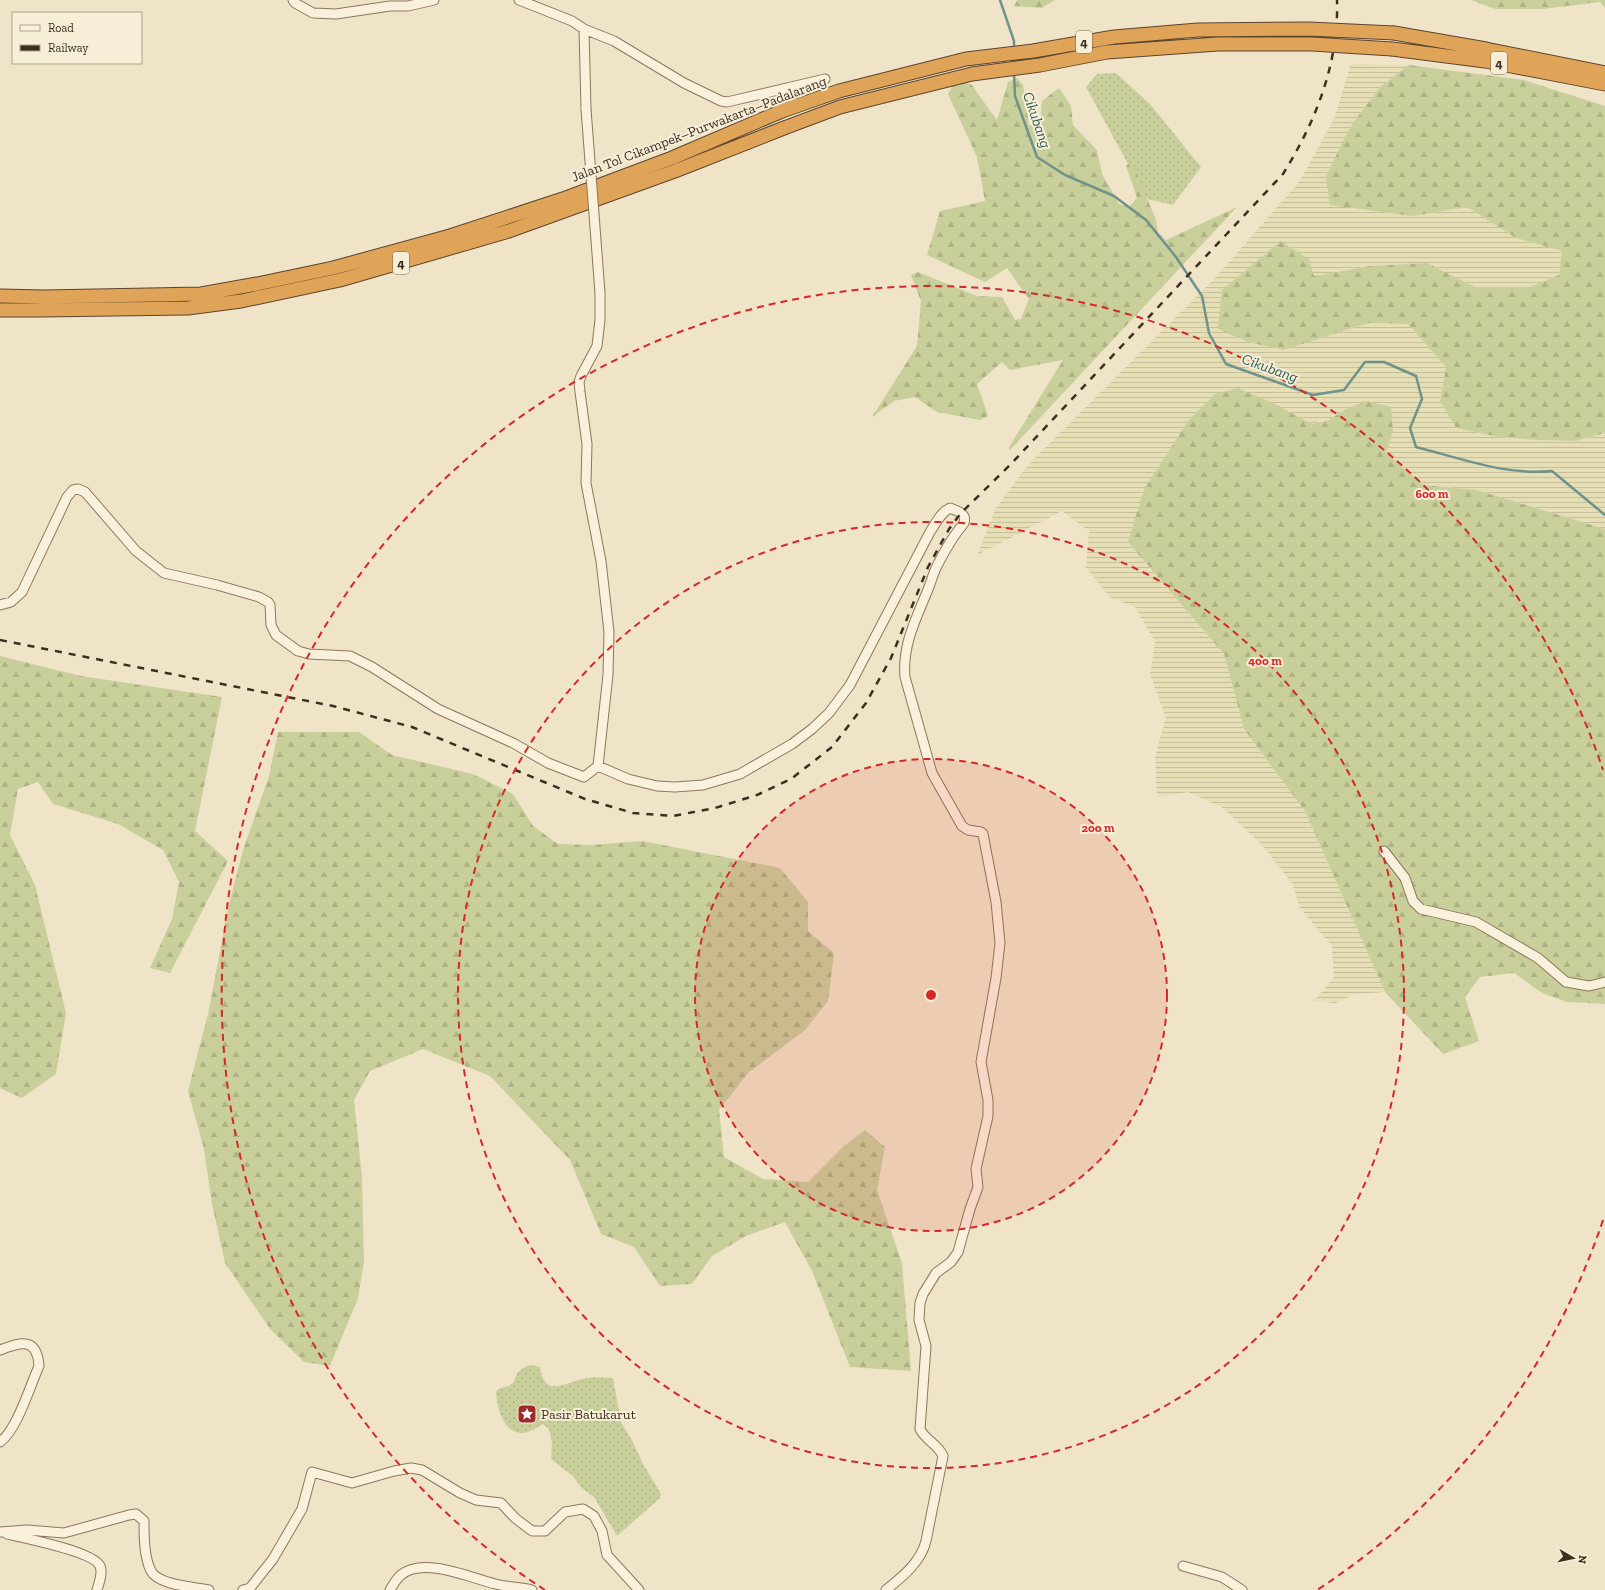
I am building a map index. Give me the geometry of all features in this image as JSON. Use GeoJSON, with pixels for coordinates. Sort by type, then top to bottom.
{"type":"FeatureCollection","features":[{"type":"Feature","properties":{"kind":"highway","name":"Jalan Tol Cikampek–Purwakarta–Padalarang"},"geometry":{"type":"LineString","coordinates":[[0,296],[44,297],[201,294],[333,268],[450,236],[563,199],[672,158],[782,111],[839,91],[966,58],[1033,51],[1114,37],[1198,30],[1309,29],[1394,33],[1486,49],[1605,73]]}},
{"type":"Feature","properties":{"kind":"highway","name":"Jalan Tol Cikampek–Purwakarta–Padalarang"},"geometry":{"type":"LineString","coordinates":[[0,310],[188,308],[241,300],[340,280],[509,230],[675,171],[840,107],[972,74],[1040,65],[1107,52],[1218,44],[1312,44],[1392,49],[1485,60],[1605,84]]}},
{"type":"Feature","properties":{"kind":"street"},"geometry":{"type":"LineString","coordinates":[[293,0],[313,13],[336,14],[390,6],[408,6],[434,0]]}},
{"type":"Feature","properties":{"kind":"street"},"geometry":{"type":"LineString","coordinates":[[519,0],[572,21],[584,29],[614,41],[684,83],[721,101],[727,102],[825,79]]}},
{"type":"Feature","properties":{"kind":"street"},"geometry":{"type":"LineString","coordinates":[[0,605],[11,602],[22,592],[67,497],[73,490],[82,490],[136,551],[164,573],[217,585],[267,601],[270,605],[271,625],[276,635],[298,651],[308,654],[350,656],[372,667],[438,709],[513,743],[548,763],[573,773],[584,777],[598,766],[608,675],[609,632],[601,561],[586,483],[587,444],[579,382],[597,346],[600,320],[600,293],[586,109],[584,29]]}},
{"type":"Feature","properties":{"kind":"street"},"geometry":{"type":"LineString","coordinates":[[598,766],[628,779],[657,786],[675,788],[703,785],[740,774],[792,744],[812,729],[829,713],[850,685],[930,532],[939,518],[946,510],[950,508],[964,516],[964,523],[937,564],[929,587],[916,614],[908,641],[904,671],[929,764],[937,783],[962,826],[968,830],[983,834],[996,902],[1000,936],[999,951],[996,978],[987,1021],[981,1062],[988,1100],[988,1116],[976,1169],[978,1188],[970,1209],[958,1252],[951,1262],[937,1271],[934,1275],[923,1294],[919,1308],[919,1320],[926,1346],[920,1429],[923,1434],[940,1450],[943,1456],[926,1541],[924,1550],[918,1559],[886,1590]]}},
{"type":"Feature","properties":{"kind":"street"},"geometry":{"type":"LineString","coordinates":[[1384,851],[1405,878],[1413,901],[1420,909],[1476,922],[1538,958],[1566,982],[1589,986],[1605,982]]}},
{"type":"Feature","properties":{"kind":"street"},"geometry":{"type":"LineString","coordinates":[[0,1350],[19,1343],[28,1344],[34,1348],[38,1356],[39,1366],[13,1427],[0,1442]]}},
{"type":"Feature","properties":{"kind":"street"},"geometry":{"type":"LineString","coordinates":[[243,1590],[250,1588],[273,1559],[302,1509],[312,1472],[352,1483],[394,1471],[411,1468],[422,1470],[460,1493],[476,1500],[501,1503],[515,1518],[532,1531],[545,1531],[565,1512],[583,1509],[594,1516],[602,1531],[607,1555],[639,1590]]}},
{"type":"Feature","properties":{"kind":"street"},"geometry":{"type":"LineString","coordinates":[[0,1532],[27,1530],[64,1533],[136,1514],[144,1521],[146,1556],[151,1572],[162,1580],[171,1583],[209,1590]]}},
{"type":"Feature","properties":{"kind":"street"},"geometry":{"type":"LineString","coordinates":[[0,1532],[82,1554],[94,1559],[99,1564],[102,1572],[97,1590]]}},
{"type":"Feature","properties":{"kind":"street"},"geometry":{"type":"LineString","coordinates":[[1183,1566],[1222,1577],[1242,1590]]}},
{"type":"Feature","properties":{"kind":"street"},"geometry":{"type":"LineString","coordinates":[[390,1590],[399,1577],[404,1573],[413,1569],[428,1568],[447,1570],[498,1585],[532,1590]]}},
{"type":"Feature","properties":{"kind":"shaded area"},"geometry":{"type":"Polygon","coordinates":[[[1351,64],[1409,65],[1380,87],[1413,216],[1467,207],[1516,238],[1562,251],[1559,275],[1530,287],[1475,287],[1427,263],[1370,266],[1314,276],[1281,241],[1336,333],[1369,323],[1408,324],[1446,367],[1440,401],[1456,428],[1499,437],[1539,440],[1576,441],[1605,433],[1605,529],[1477,490],[1423,485],[1386,453],[1393,431],[1348,408],[1327,421],[1312,424],[1273,403],[1128,542],[1224,654],[1244,729],[1305,811],[1385,992],[1356,994],[1336,1003],[1314,1001],[1334,977],[1332,946],[1300,908],[1292,883],[1262,845],[1223,808],[1188,792],[1157,797],[1155,756],[1166,718],[1150,674],[1155,642],[1135,607],[1111,598],[1086,568],[1089,531],[1062,511],[977,555],[996,508],[1028,465],[1217,276],[1300,181],[1334,119],[1351,64]]]}},
{"type":"Feature","properties":{"kind":"green space"},"geometry":{"type":"Polygon","coordinates":[[[1017,0],[1055,0],[1042,8],[1014,6],[1017,0]]]}},
{"type":"Feature","properties":{"kind":"green space"},"geometry":{"type":"Polygon","coordinates":[[[1471,0],[1605,0],[1605,8],[1600,2],[1543,9],[1495,9],[1471,0]]]}},
{"type":"Feature","properties":{"kind":"green space"},"geometry":{"type":"Polygon","coordinates":[[[1409,65],[1524,80],[1605,106],[1605,433],[1576,441],[1539,440],[1499,437],[1456,428],[1440,401],[1446,367],[1408,324],[1369,323],[1283,350],[1248,342],[1218,329],[1222,290],[1281,241],[1309,259],[1314,276],[1370,266],[1427,263],[1475,287],[1530,287],[1559,275],[1562,251],[1516,238],[1467,207],[1413,216],[1330,205],[1326,176],[1351,126],[1380,87],[1409,65]]]}},
{"type":"Feature","properties":{"kind":"green space"},"geometry":{"type":"Polygon","coordinates":[[[1116,73],[1150,104],[1201,167],[1173,205],[1147,199],[1086,87],[1097,74],[1116,73]]]}},
{"type":"Feature","properties":{"kind":"green space"},"geometry":{"type":"Polygon","coordinates":[[[1017,78],[1023,85],[1029,125],[1040,125],[1042,101],[1059,88],[1071,106],[1073,125],[1097,150],[1102,174],[1119,204],[1129,207],[1137,198],[1126,166],[1130,162],[1133,164],[1156,220],[1158,233],[1166,240],[1237,207],[1009,450],[1009,447],[1063,360],[1010,370],[1002,362],[977,384],[988,416],[980,420],[937,412],[915,397],[894,401],[872,417],[917,346],[921,301],[911,275],[918,272],[977,296],[1002,297],[1015,320],[1021,319],[1029,299],[1007,268],[985,282],[927,255],[940,211],[985,201],[977,157],[948,94],[955,81],[971,84],[997,120],[1008,82],[1017,78]]]}},
{"type":"Feature","properties":{"kind":"green space"},"geometry":{"type":"Polygon","coordinates":[[[1238,388],[1273,403],[1312,424],[1327,421],[1348,408],[1366,401],[1391,407],[1393,431],[1386,453],[1423,485],[1477,490],[1605,529],[1605,1004],[1567,1002],[1542,993],[1514,973],[1480,977],[1465,997],[1479,1041],[1443,1054],[1385,992],[1305,811],[1244,729],[1224,654],[1128,542],[1144,490],[1188,421],[1215,394],[1238,388]]]}},
{"type":"Feature","properties":{"kind":"green space"},"geometry":{"type":"Polygon","coordinates":[[[0,656],[81,676],[222,697],[195,831],[228,861],[170,973],[150,968],[172,919],[179,882],[163,850],[118,824],[53,804],[38,782],[18,789],[10,835],[35,885],[66,1013],[56,1074],[22,1098],[0,1088],[0,656]]]}},
{"type":"Feature","properties":{"kind":"green space"},"geometry":{"type":"Polygon","coordinates":[[[278,732],[359,732],[392,755],[473,774],[513,794],[533,826],[558,844],[592,845],[642,841],[780,868],[808,902],[808,931],[834,953],[828,1001],[805,1030],[748,1073],[719,1110],[724,1157],[763,1179],[808,1182],[844,1146],[865,1130],[885,1147],[877,1190],[902,1263],[911,1371],[850,1367],[812,1271],[785,1222],[746,1236],[712,1256],[692,1284],[660,1286],[634,1247],[601,1234],[570,1160],[490,1076],[423,1049],[370,1071],[354,1100],[362,1177],[364,1262],[358,1298],[330,1366],[304,1362],[270,1329],[225,1263],[212,1204],[204,1149],[188,1091],[208,1014],[229,904],[243,850],[269,776],[278,732]]]}},
{"type":"Feature","properties":{"kind":"green space"},"geometry":{"type":"Polygon","coordinates":[[[530,1365],[540,1367],[543,1378],[547,1384],[552,1386],[559,1386],[588,1378],[613,1378],[621,1422],[661,1494],[660,1498],[617,1536],[594,1497],[582,1488],[573,1476],[551,1459],[552,1443],[549,1429],[543,1424],[536,1429],[522,1433],[515,1432],[505,1424],[499,1411],[496,1391],[512,1384],[519,1371],[530,1365]]]}},
{"type":"Feature","properties":{"kind":"waterway","name":"Cikubang"},"geometry":{"type":"LineString","coordinates":[[1000,0],[1014,41],[1014,48]]}},
{"type":"Feature","properties":{"kind":"waterway","name":"Cikubang"},"geometry":{"type":"LineString","coordinates":[[1014,73],[1015,96],[1037,157],[1065,175],[1114,196],[1146,220],[1176,257],[1202,296],[1209,333],[1226,364],[1313,395],[1344,390],[1365,362],[1384,362],[1416,376],[1422,399],[1410,428],[1416,447],[1500,469],[1535,472],[1552,471],[1605,515]]}},
{"type":"Feature","properties":{"kind":"railway"},"geometry":{"type":"LineString","coordinates":[[0,640],[333,706],[412,727],[585,799],[633,813],[673,816],[715,808],[757,795],[791,779],[832,747],[866,703],[891,658],[928,567],[949,529],[961,513],[1011,464],[1283,174],[1306,133],[1323,91],[1334,46],[1337,23],[1337,0]]}},
{"type":"Feature","properties":{"kind":"place","name":"Pasir Batukarut"},"geometry":{"type":"Point","coordinates":[527,1414]}}]}
